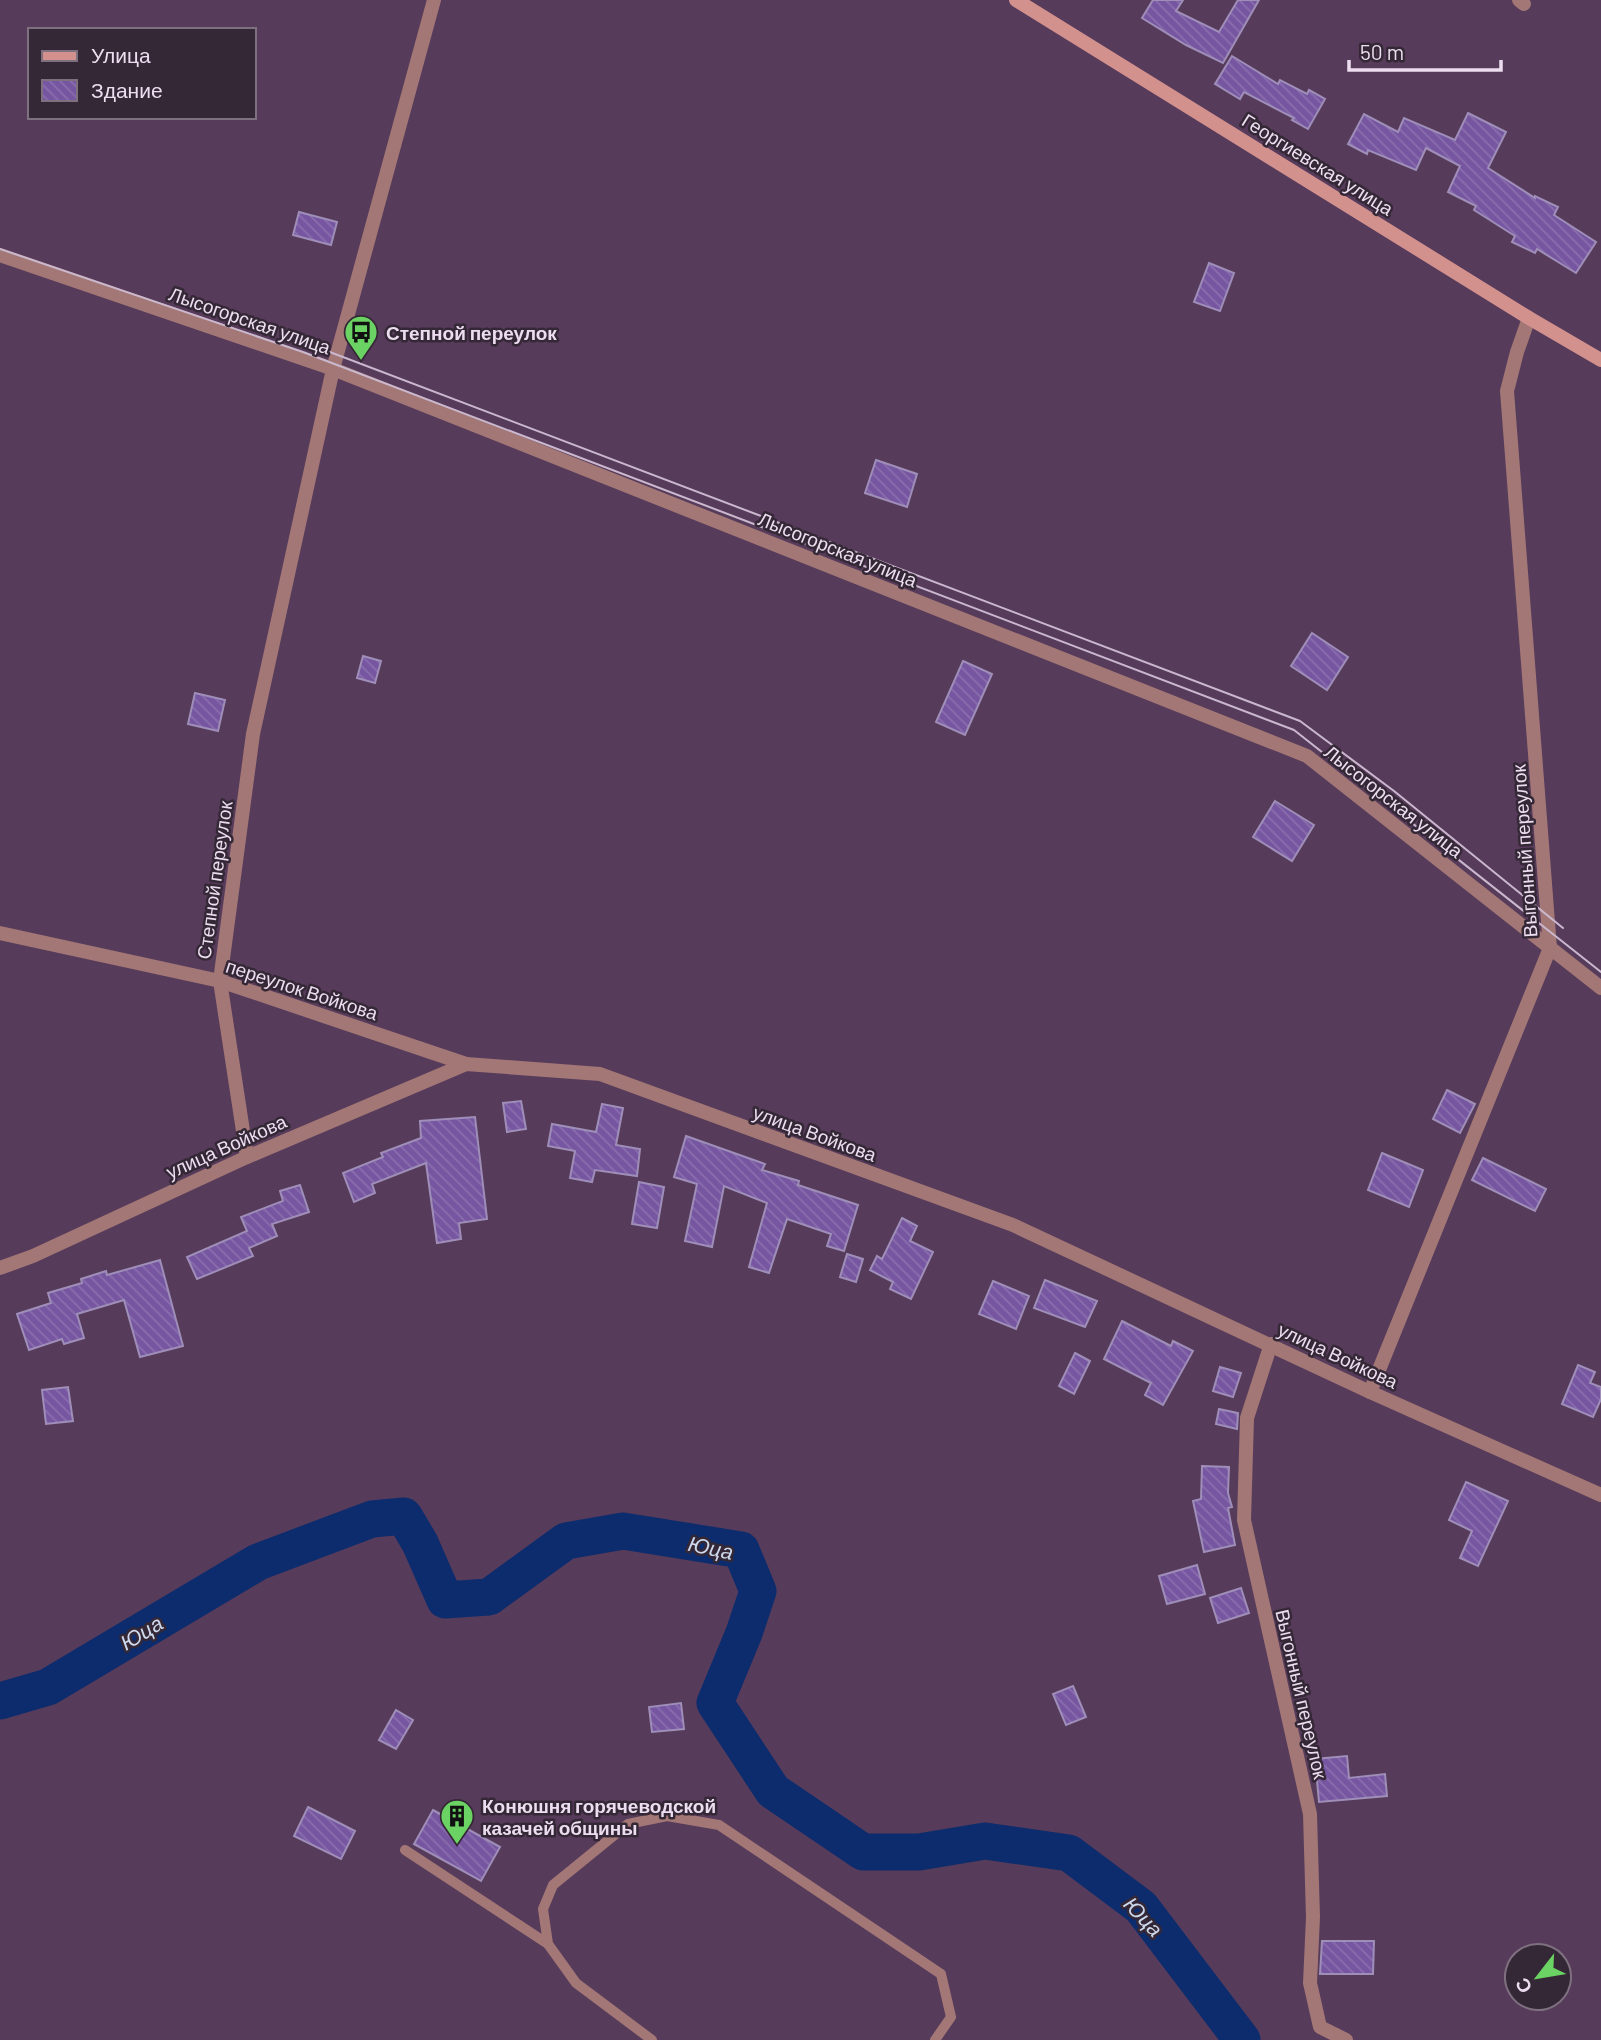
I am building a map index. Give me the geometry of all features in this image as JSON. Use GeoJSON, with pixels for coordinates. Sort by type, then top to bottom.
{"type":"FeatureCollection","features":[{"type":"Feature","properties":{"kind":"main road","name":"Георгиевская улица"},"geometry":{"type":"LineString","coordinates":[[1016,0],[1601,360]]}},
{"type":"Feature","properties":{"kind":"street","name":"Степной переулок"},"geometry":{"type":"LineString","coordinates":[[247,1157],[220,981],[253,734],[333,369],[434,0]]}},
{"type":"Feature","properties":{"kind":"street","name":"Лысогорская улица"},"geometry":{"type":"LineString","coordinates":[[0,255],[333,369],[1307,756],[1601,988]]}},
{"type":"Feature","properties":{"kind":"street","name":"Выгонный переулок"},"geometry":{"type":"LineString","coordinates":[[1370,1392],[1550,948],[1507,391],[1517,352],[1530,318]]}},
{"type":"Feature","properties":{"kind":"street","name":"переулок Войкова"},"geometry":{"type":"LineString","coordinates":[[0,933],[220,981],[466,1064]]}},
{"type":"Feature","properties":{"kind":"street","name":"улица Войкова"},"geometry":{"type":"LineString","coordinates":[[0,1268],[33,1256],[247,1157],[466,1064],[600,1074],[1013,1225],[1370,1392],[1601,1495]]}},
{"type":"Feature","properties":{"kind":"street","name":"Выгонный переулок"},"geometry":{"type":"LineString","coordinates":[[1270,1344],[1247,1418],[1244,1520],[1310,1814],[1313,1917],[1310,1983],[1320,2027],[1346,2040]]}},
{"type":"Feature","properties":{"kind":"lane"},"geometry":{"type":"LineString","coordinates":[[548,1944],[543,1909],[553,1885],[628,1824],[667,1816],[719,1825],[941,1974],[951,2017],[935,2040]]}},
{"type":"Feature","properties":{"kind":"lane"},"geometry":{"type":"LineString","coordinates":[[405,1850],[548,1944],[576,1983],[652,2040]]}},
{"type":"Feature","properties":{"kind":"building"},"geometry":{"type":"Polygon","coordinates":[[[1153,0],[1183,0],[1176,11],[1219,32],[1238,0],[1259,0],[1223,63],[1186,45],[1142,18],[1153,0]]]}},
{"type":"Feature","properties":{"kind":"building"},"geometry":{"type":"Polygon","coordinates":[[[1232,56],[1278,84],[1280,80],[1307,94],[1309,90],[1325,99],[1308,129],[1292,120],[1294,118],[1244,92],[1240,99],[1215,84],[1232,56]]]}},
{"type":"Feature","properties":{"kind":"building"},"geometry":{"type":"Polygon","coordinates":[[[1468,113],[1506,132],[1488,168],[1535,198],[1558,207],[1554,215],[1596,242],[1576,273],[1537,249],[1535,253],[1512,242],[1515,236],[1474,210],[1476,206],[1448,192],[1460,166],[1426,148],[1416,170],[1368,150],[1367,154],[1348,144],[1364,114],[1398,132],[1404,118],[1455,140],[1468,113]]]}},
{"type":"Feature","properties":{"kind":"building"},"geometry":{"type":"Polygon","coordinates":[[[299,212],[337,222],[331,245],[293,235],[299,212]]]}},
{"type":"Feature","properties":{"kind":"building"},"geometry":{"type":"Polygon","coordinates":[[[1209,263],[1234,273],[1220,311],[1194,302],[1209,263]]]}},
{"type":"Feature","properties":{"kind":"building"},"geometry":{"type":"Polygon","coordinates":[[[876,460],[917,474],[907,507],[865,493],[876,460]]]}},
{"type":"Feature","properties":{"kind":"building"},"geometry":{"type":"Polygon","coordinates":[[[1312,633],[1348,657],[1327,690],[1291,666],[1312,633]]]}},
{"type":"Feature","properties":{"kind":"building"},"geometry":{"type":"Polygon","coordinates":[[[363,656],[381,661],[375,683],[357,678],[363,656]]]}},
{"type":"Feature","properties":{"kind":"building"},"geometry":{"type":"Polygon","coordinates":[[[963,661],[992,674],[965,735],[936,722],[963,661]]]}},
{"type":"Feature","properties":{"kind":"building"},"geometry":{"type":"Polygon","coordinates":[[[195,693],[225,700],[218,731],[188,724],[195,693]]]}},
{"type":"Feature","properties":{"kind":"building"},"geometry":{"type":"Polygon","coordinates":[[[1275,801],[1314,825],[1292,861],[1253,837],[1275,801]]]}},
{"type":"Feature","properties":{"kind":"building"},"geometry":{"type":"Polygon","coordinates":[[[1447,1090],[1475,1104],[1460,1133],[1433,1119],[1447,1090]]]}},
{"type":"Feature","properties":{"kind":"building"},"geometry":{"type":"Polygon","coordinates":[[[521,1101],[526,1129],[507,1132],[503,1103],[521,1101]]]}},
{"type":"Feature","properties":{"kind":"building"},"geometry":{"type":"Polygon","coordinates":[[[602,1104],[623,1108],[616,1145],[640,1149],[637,1176],[595,1170],[592,1182],[570,1178],[575,1151],[548,1146],[552,1124],[596,1132],[602,1104]]]}},
{"type":"Feature","properties":{"kind":"building"},"geometry":{"type":"Polygon","coordinates":[[[475,1117],[487,1219],[459,1223],[461,1239],[437,1243],[426,1163],[372,1184],[375,1193],[354,1202],[343,1173],[383,1157],[381,1153],[421,1138],[420,1121],[475,1117]]]}},
{"type":"Feature","properties":{"kind":"building"},"geometry":{"type":"Polygon","coordinates":[[[686,1136],[765,1164],[762,1170],[799,1181],[798,1185],[858,1205],[844,1251],[827,1246],[831,1234],[787,1219],[769,1273],[749,1267],[767,1203],[724,1186],[712,1247],[685,1241],[697,1184],[674,1177],[686,1136]]]}},
{"type":"Feature","properties":{"kind":"building"},"geometry":{"type":"Polygon","coordinates":[[[1382,1153],[1423,1170],[1409,1207],[1368,1190],[1382,1153]]]}},
{"type":"Feature","properties":{"kind":"building"},"geometry":{"type":"Polygon","coordinates":[[[1483,1158],[1546,1189],[1535,1211],[1472,1180],[1483,1158]]]}},
{"type":"Feature","properties":{"kind":"building"},"geometry":{"type":"Polygon","coordinates":[[[639,1182],[664,1187],[657,1228],[632,1224],[639,1182]]]}},
{"type":"Feature","properties":{"kind":"building"},"geometry":{"type":"Polygon","coordinates":[[[300,1185],[309,1212],[272,1224],[277,1236],[249,1248],[253,1256],[197,1279],[187,1257],[247,1231],[241,1217],[283,1201],[280,1191],[300,1185]]]}},
{"type":"Feature","properties":{"kind":"building"},"geometry":{"type":"Polygon","coordinates":[[[902,1218],[917,1226],[910,1241],[933,1252],[911,1299],[890,1289],[893,1282],[870,1270],[877,1256],[882,1259],[902,1218]]]}},
{"type":"Feature","properties":{"kind":"building"},"geometry":{"type":"Polygon","coordinates":[[[847,1254],[863,1259],[856,1282],[840,1277],[847,1254]]]}},
{"type":"Feature","properties":{"kind":"building"},"geometry":{"type":"Polygon","coordinates":[[[160,1260],[183,1346],[140,1357],[124,1300],[77,1314],[84,1338],[64,1344],[62,1339],[29,1350],[17,1314],[51,1303],[48,1293],[82,1283],[81,1279],[106,1271],[107,1275],[160,1260]]]}},
{"type":"Feature","properties":{"kind":"building"},"geometry":{"type":"Polygon","coordinates":[[[1045,1280],[1097,1301],[1085,1327],[1034,1308],[1045,1280]]]}},
{"type":"Feature","properties":{"kind":"building"},"geometry":{"type":"Polygon","coordinates":[[[993,1281],[1029,1296],[1016,1329],[979,1314],[993,1281]]]}},
{"type":"Feature","properties":{"kind":"building"},"geometry":{"type":"Polygon","coordinates":[[[1122,1321],[1171,1346],[1173,1341],[1193,1351],[1163,1405],[1145,1395],[1151,1383],[1104,1359],[1122,1321]]]}},
{"type":"Feature","properties":{"kind":"building"},"geometry":{"type":"Polygon","coordinates":[[[1075,1353],[1090,1361],[1074,1394],[1059,1386],[1075,1353]]]}},
{"type":"Feature","properties":{"kind":"building"},"geometry":{"type":"Polygon","coordinates":[[[1578,1365],[1595,1372],[1590,1383],[1601,1387],[1601,1399],[1593,1417],[1562,1404],[1578,1365]]]}},
{"type":"Feature","properties":{"kind":"building"},"geometry":{"type":"Polygon","coordinates":[[[1220,1367],[1241,1373],[1233,1397],[1213,1391],[1220,1367]]]}},
{"type":"Feature","properties":{"kind":"building"},"geometry":{"type":"Polygon","coordinates":[[[68,1387],[73,1421],[46,1424],[42,1390],[68,1387]]]}},
{"type":"Feature","properties":{"kind":"building"},"geometry":{"type":"Polygon","coordinates":[[[1219,1409],[1238,1413],[1237,1429],[1216,1424],[1219,1409]]]}},
{"type":"Feature","properties":{"kind":"building"},"geometry":{"type":"Polygon","coordinates":[[[1202,1466],[1229,1467],[1228,1493],[1232,1507],[1228,1508],[1235,1545],[1204,1552],[1193,1501],[1201,1499],[1202,1466]]]}},
{"type":"Feature","properties":{"kind":"building"},"geometry":{"type":"Polygon","coordinates":[[[1466,1482],[1508,1501],[1478,1566],[1460,1558],[1472,1531],[1449,1520],[1466,1482]]]}},
{"type":"Feature","properties":{"kind":"building"},"geometry":{"type":"Polygon","coordinates":[[[1197,1565],[1205,1594],[1167,1604],[1159,1576],[1197,1565]]]}},
{"type":"Feature","properties":{"kind":"building"},"geometry":{"type":"Polygon","coordinates":[[[1241,1588],[1249,1613],[1218,1623],[1210,1598],[1241,1588]]]}},
{"type":"Feature","properties":{"kind":"building"},"geometry":{"type":"Polygon","coordinates":[[[1073,1686],[1086,1717],[1066,1725],[1053,1694],[1073,1686]]]}},
{"type":"Feature","properties":{"kind":"building"},"geometry":{"type":"Polygon","coordinates":[[[681,1703],[684,1729],[652,1732],[649,1707],[681,1703]]]}},
{"type":"Feature","properties":{"kind":"building"},"geometry":{"type":"Polygon","coordinates":[[[396,1710],[413,1720],[396,1749],[379,1740],[396,1710]]]}},
{"type":"Feature","properties":{"kind":"building"},"geometry":{"type":"Polygon","coordinates":[[[1347,1756],[1349,1778],[1385,1774],[1387,1796],[1319,1802],[1315,1759],[1347,1756]]]}},
{"type":"Feature","properties":{"kind":"building"},"geometry":{"type":"Polygon","coordinates":[[[308,1807],[355,1831],[341,1859],[294,1836],[308,1807]]]}},
{"type":"Feature","properties":{"kind":"building","name":"Конюшня горячеводской казачей общины"},"geometry":{"type":"Polygon","coordinates":[[[433,1810],[500,1847],[481,1881],[414,1844],[433,1810]]]}},
{"type":"Feature","properties":{"kind":"building"},"geometry":{"type":"Polygon","coordinates":[[[1322,1941],[1374,1941],[1373,1974],[1320,1974],[1322,1941]]]}},
{"type":"Feature","properties":{"kind":"waterway","name":"Юца"},"geometry":{"type":"LineString","coordinates":[[0,1701],[48,1687],[258,1562],[372,1519],[404,1516],[420,1543],[445,1600],[489,1597],[566,1541],[623,1531],[741,1550],[758,1591],[715,1703],[773,1791],[863,1852],[919,1852],[985,1841],[1069,1853],[1141,1907],[1242,2040]]}},
{"type":"Feature","properties":{"kind":"tram line"},"geometry":{"type":"LineString","coordinates":[[0,249],[303,352],[1294,730],[1601,972]]}},
{"type":"Feature","properties":{"kind":"tram line"},"geometry":{"type":"LineString","coordinates":[[314,346],[1300,721],[1394,791],[1563,928]]}},
{"type":"Feature","properties":{"kind":"place","name":"Степной переулок"},"geometry":{"type":"Point","coordinates":[361,362]}},
{"type":"Feature","properties":{"kind":"place","name":"Конюшня горячеводской казачей общины"},"geometry":{"type":"Point","coordinates":[457,1846]}}]}
